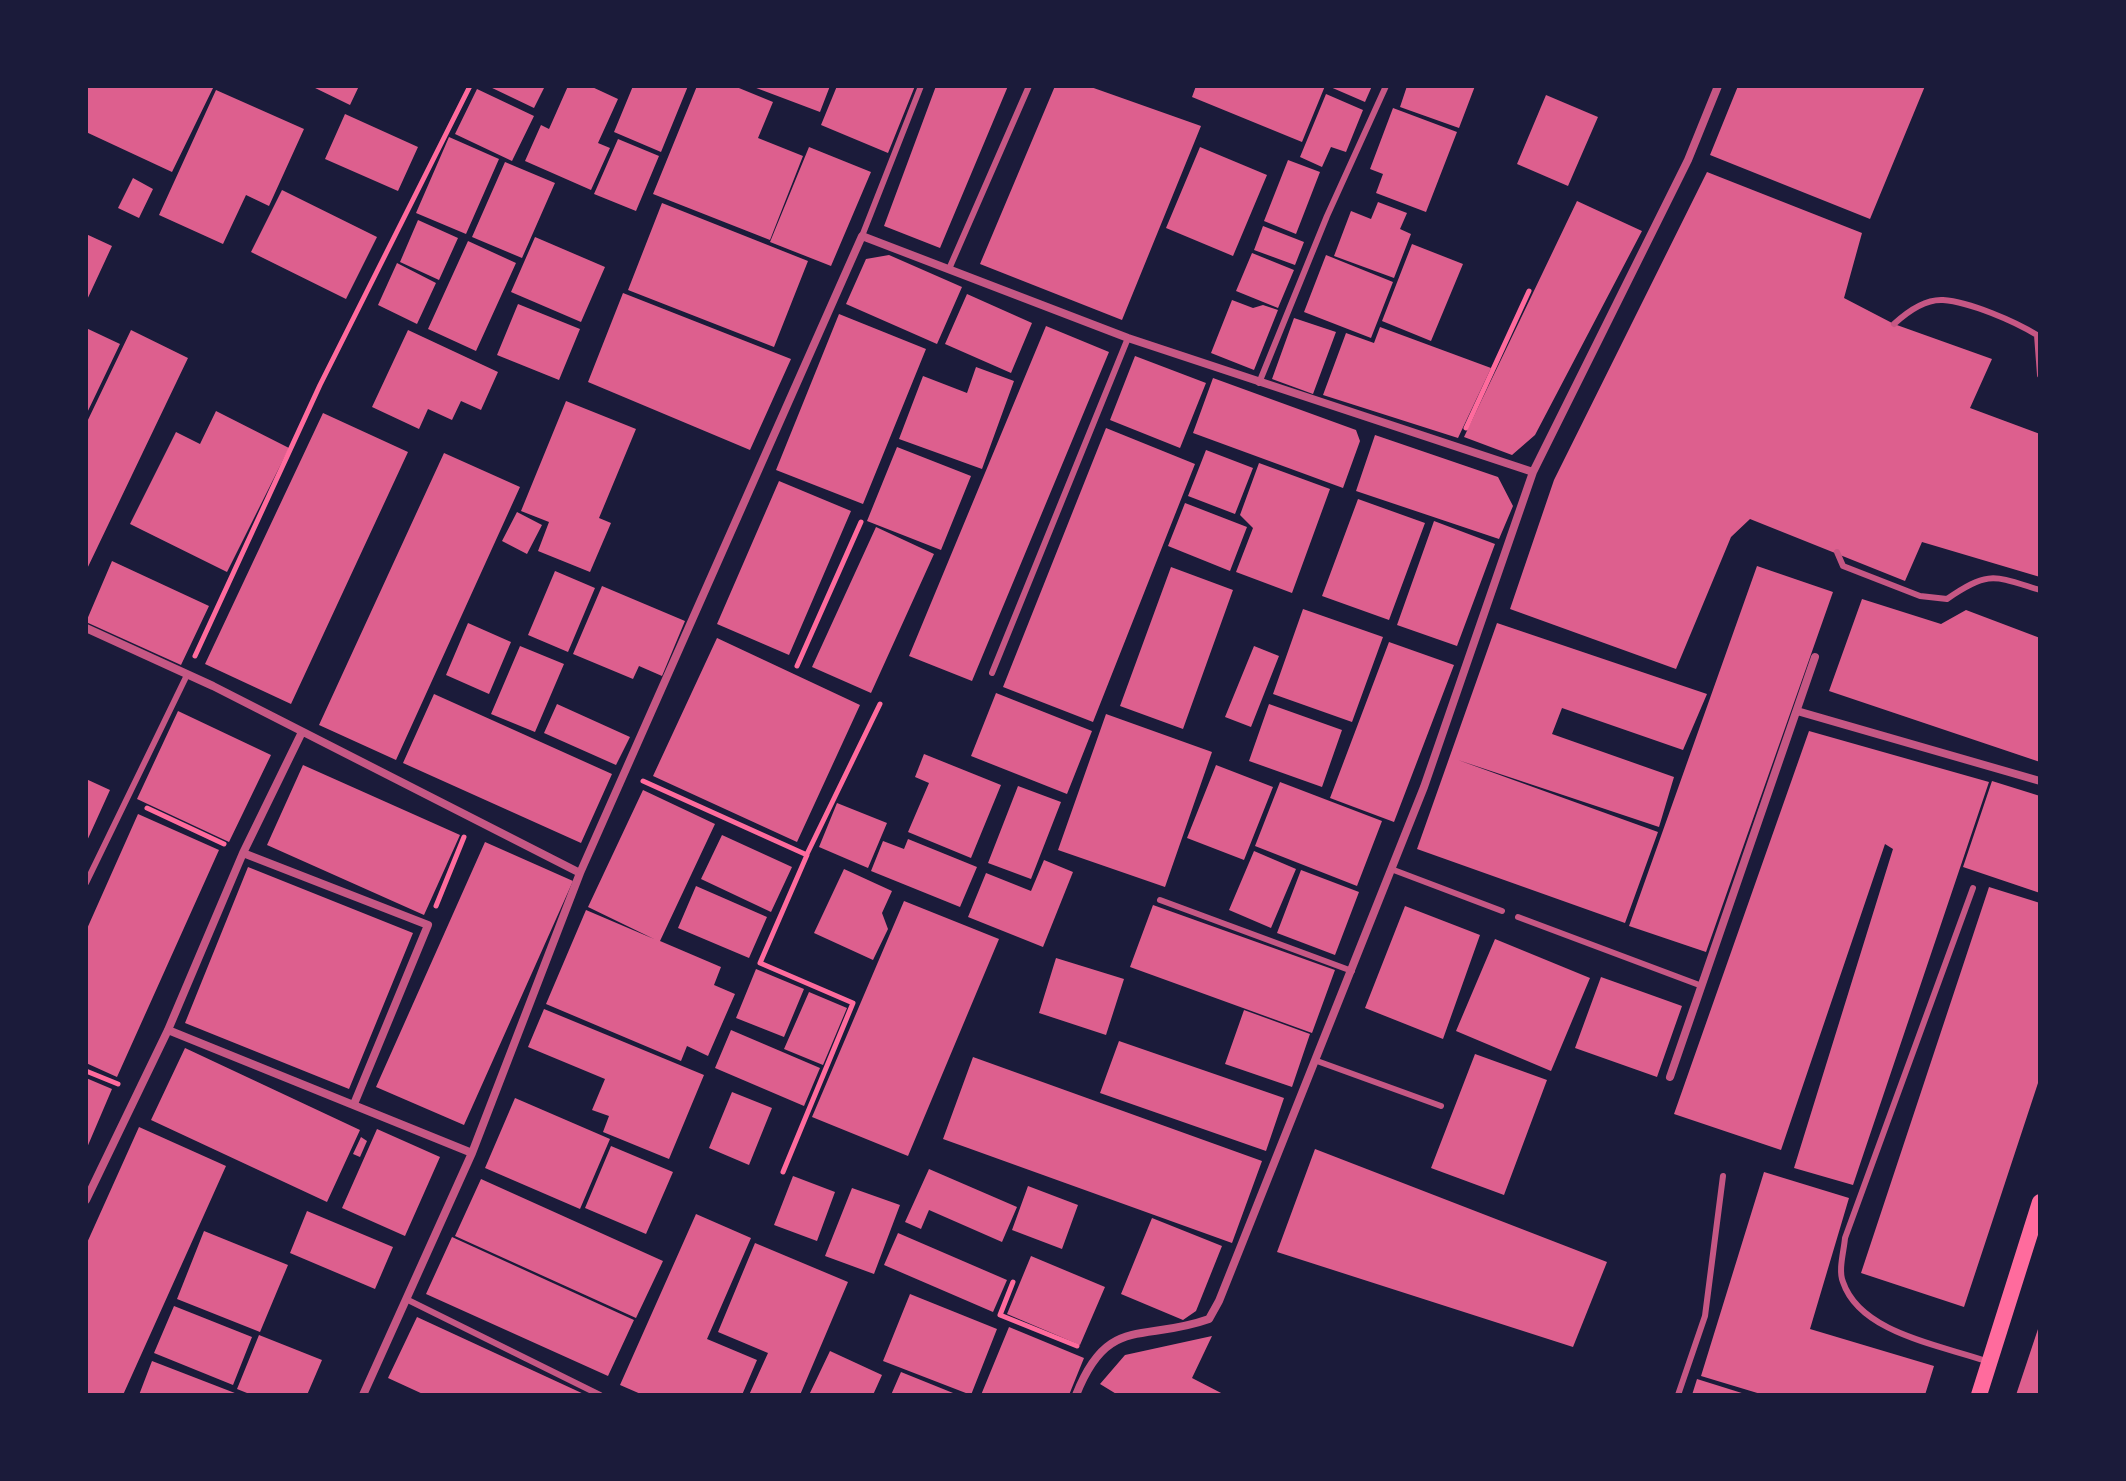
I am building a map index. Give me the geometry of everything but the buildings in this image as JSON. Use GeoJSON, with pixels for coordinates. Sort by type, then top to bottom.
{"type":"FeatureCollection","features":[{"type":"Feature","properties":{"kind":"main road"},"geometry":{"type":"LineString","coordinates":[[1979,1395],[2040,1202]]}},
{"type":"Feature","properties":{"kind":"street"},"geometry":{"type":"LineString","coordinates":[[1076,1395],[1099,1351],[1114,1340],[1130,1333],[1160,1332],[1209,1319],[1240,1253],[1424,787],[1533,472],[1688,160],[1718,86]]}},
{"type":"Feature","properties":{"kind":"street"},"geometry":{"type":"LineString","coordinates":[[363,1395],[472,1153],[580,873],[862,236],[1128,338],[1533,472]]}},
{"type":"Feature","properties":{"kind":"street"},"geometry":{"type":"LineString","coordinates":[[86,628],[302,732],[580,873]]}},
{"type":"Feature","properties":{"kind":"street"},"geometry":{"type":"LineString","coordinates":[[1670,1077],[1815,657]]}},
{"type":"Feature","properties":{"kind":"street"},"geometry":{"type":"LineString","coordinates":[[1797,711],[2040,781]]}},
{"type":"Feature","properties":{"kind":"street"},"geometry":{"type":"LineString","coordinates":[[86,1200],[168,1030],[243,853],[302,732]]}},
{"type":"Feature","properties":{"kind":"street"},"geometry":{"type":"LineString","coordinates":[[243,853],[428,925],[354,1104]]}},
{"type":"Feature","properties":{"kind":"street"},"geometry":{"type":"LineString","coordinates":[[168,1030],[472,1153]]}},
{"type":"Feature","properties":{"kind":"lane"},"geometry":{"type":"LineString","coordinates":[[862,236],[921,86]]}},
{"type":"Feature","properties":{"kind":"lane"},"geometry":{"type":"LineString","coordinates":[[949,269],[1029,86]]}},
{"type":"Feature","properties":{"kind":"lane"},"geometry":{"type":"LineString","coordinates":[[1259,383],[1327,216],[1386,86]]}},
{"type":"Feature","properties":{"kind":"lane"},"geometry":{"type":"LineString","coordinates":[[1894,324],[1909,309],[1942,300],[2014,321],[2037,335],[2040,375]]}},
{"type":"Feature","properties":{"kind":"lane"},"geometry":{"type":"LineString","coordinates":[[992,673],[1128,338]]}},
{"type":"Feature","properties":{"kind":"lane"},"geometry":{"type":"LineString","coordinates":[[1837,552],[1843,566],[1920,596],[1947,599],[1969,584],[1991,576],[2040,590]]}},
{"type":"Feature","properties":{"kind":"lane"},"geometry":{"type":"LineString","coordinates":[[86,883],[187,675]]}},
{"type":"Feature","properties":{"kind":"lane"},"geometry":{"type":"LineString","coordinates":[[1391,869],[1502,911]]}},
{"type":"Feature","properties":{"kind":"lane"},"geometry":{"type":"LineString","coordinates":[[1973,888],[1845,1238],[1841,1279],[1854,1306],[1891,1328],[1989,1363]]}},
{"type":"Feature","properties":{"kind":"lane"},"geometry":{"type":"LineString","coordinates":[[1160,900],[1352,971]]}},
{"type":"Feature","properties":{"kind":"lane"},"geometry":{"type":"LineString","coordinates":[[1518,917],[1702,986]]}},
{"type":"Feature","properties":{"kind":"lane"},"geometry":{"type":"LineString","coordinates":[[1317,1061],[1441,1106]]}},
{"type":"Feature","properties":{"kind":"lane"},"geometry":{"type":"LineString","coordinates":[[1678,1395],[1705,1316],[1723,1176]]}},
{"type":"Feature","properties":{"kind":"lane"},"geometry":{"type":"LineString","coordinates":[[406,1299],[600,1395]]}},
{"type":"Feature","properties":{"kind":"path"},"geometry":{"type":"LineString","coordinates":[[187,675],[320,385],[470,86]]}},
{"type":"Feature","properties":{"kind":"path"},"geometry":{"type":"LineString","coordinates":[[1458,447],[1529,291]]}},
{"type":"Feature","properties":{"kind":"path"},"geometry":{"type":"LineString","coordinates":[[797,666],[861,522]]}},
{"type":"Feature","properties":{"kind":"path"},"geometry":{"type":"LineString","coordinates":[[783,1172],[853,1003],[760,963],[807,855],[880,704]]}},
{"type":"Feature","properties":{"kind":"path"},"geometry":{"type":"LineString","coordinates":[[624,773],[807,855]]}},
{"type":"Feature","properties":{"kind":"path"},"geometry":{"type":"LineString","coordinates":[[146,807],[243,853]]}},
{"type":"Feature","properties":{"kind":"path"},"geometry":{"type":"LineString","coordinates":[[428,925],[472,817]]}},
{"type":"Feature","properties":{"kind":"path"},"geometry":{"type":"LineString","coordinates":[[86,1071],[137,1093]]}},
{"type":"Feature","properties":{"kind":"path"},"geometry":{"type":"LineString","coordinates":[[1013,1282],[1000,1315],[1081,1348]]}}]}
